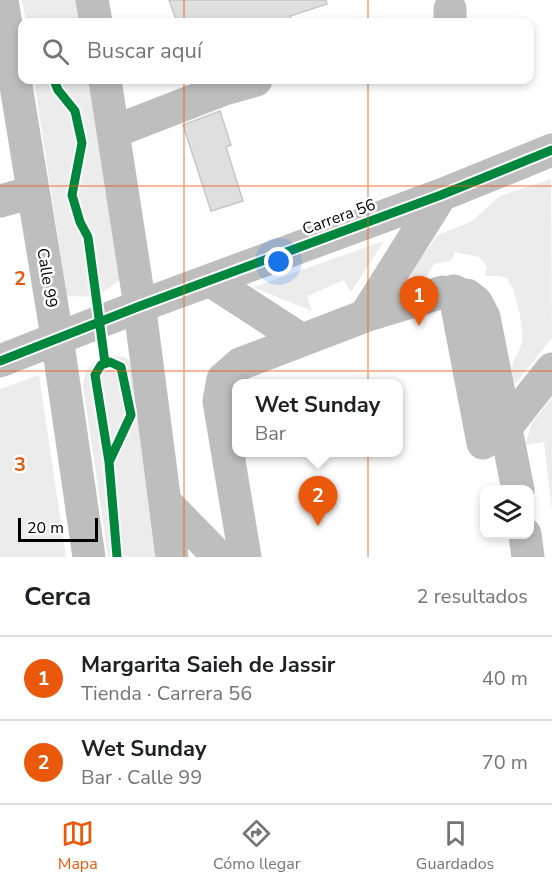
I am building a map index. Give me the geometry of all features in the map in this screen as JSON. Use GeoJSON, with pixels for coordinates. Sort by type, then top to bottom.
{"type":"FeatureCollection","features":[{"type":"Feature","properties":{"kind":"street","name":"Calle 99"},"geometry":{"type":"LineString","coordinates":[[2,0],[57,337],[89,557]]}},
{"type":"Feature","properties":{"kind":"street"},"geometry":{"type":"LineString","coordinates":[[92,0],[95,18]]}},
{"type":"Feature","properties":{"kind":"street"},"geometry":{"type":"LineString","coordinates":[[106,84],[140,306],[172,557]]}},
{"type":"Feature","properties":{"kind":"street"},"geometry":{"type":"LineString","coordinates":[[113,132],[242,84]]}},
{"type":"Feature","properties":{"kind":"street","name":"Carrera 56"},"geometry":{"type":"LineString","coordinates":[[0,361],[57,337],[441,195],[552,150]]}},
{"type":"Feature","properties":{"kind":"street"},"geometry":{"type":"LineString","coordinates":[[0,201],[33,192]]}},
{"type":"Feature","properties":{"kind":"street"},"geometry":{"type":"LineString","coordinates":[[365,316],[441,195]]}},
{"type":"Feature","properties":{"kind":"street"},"geometry":{"type":"LineString","coordinates":[[211,280],[302,340]]}},
{"type":"Feature","properties":{"kind":"street"},"geometry":{"type":"LineString","coordinates":[[245,557],[220,390],[223,379],[240,364],[365,316],[443,292],[454,291],[467,295],[476,302],[484,317],[495,435],[516,485]]}},
{"type":"Feature","properties":{"kind":"street"},"geometry":{"type":"LineString","coordinates":[[495,435],[552,369]]}},
{"type":"Feature","properties":{"kind":"street"},"geometry":{"type":"LineString","coordinates":[[165,502],[219,557]]}},
{"type":"Feature","properties":{"kind":"street"},"geometry":{"type":"LineString","coordinates":[[526,539],[528,557]]}},
{"type":"Feature","properties":{"kind":"shaded area"},"geometry":{"type":"Polygon","coordinates":[[[22,0],[78,0],[80,18],[25,18],[22,0]]]}},
{"type":"Feature","properties":{"kind":"shaded area"},"geometry":{"type":"Polygon","coordinates":[[[35,84],[91,84],[121,279],[96,297],[67,296],[35,84]]]}},
{"type":"Feature","properties":{"kind":"shaded area"},"geometry":{"type":"Polygon","coordinates":[[[551,179],[552,338],[516,383],[513,381],[512,368],[522,341],[522,327],[508,279],[500,276],[485,276],[487,267],[479,257],[455,252],[451,261],[434,264],[427,276],[414,278],[410,273],[438,235],[472,221],[500,196],[551,179]]]}},
{"type":"Feature","properties":{"kind":"shaded area"},"geometry":{"type":"Polygon","coordinates":[[[384,241],[351,292],[344,280],[307,296],[312,311],[253,287],[384,241]]]}},
{"type":"Feature","properties":{"kind":"shaded area"},"geometry":{"type":"Polygon","coordinates":[[[109,355],[124,357],[132,363],[157,557],[108,557],[83,385],[90,366],[109,355]]]}},
{"type":"Feature","properties":{"kind":"shaded area"},"geometry":{"type":"Polygon","coordinates":[[[39,375],[66,557],[0,557],[0,389],[39,375]]]}},
{"type":"Feature","properties":{"kind":"shaded area"},"geometry":{"type":"Polygon","coordinates":[[[552,398],[552,511],[544,442],[525,445],[532,423],[552,398]]]}},
{"type":"Feature","properties":{"kind":"building"},"geometry":{"type":"Polygon","coordinates":[[[169,0],[326,0],[327,4],[290,16],[291,18],[176,18],[169,0]]]}},
{"type":"Feature","properties":{"kind":"building"},"geometry":{"type":"Polygon","coordinates":[[[220,111],[231,145],[226,147],[243,201],[211,211],[183,125],[220,111]]]}},
{"type":"Feature","properties":{"kind":"cycle path"},"geometry":{"type":"LineString","coordinates":[[56,84],[75,111],[82,143],[72,195],[80,222],[88,237],[105,363]]}},
{"type":"Feature","properties":{"kind":"cycle path"},"geometry":{"type":"LineString","coordinates":[[0,361],[140,306],[441,195],[552,150]]}},
{"type":"Feature","properties":{"kind":"cycle path"},"geometry":{"type":"LineString","coordinates":[[109,462],[131,415],[121,367],[110,362],[101,365],[95,375],[109,462],[117,557]]}},
{"type":"Feature","properties":{"kind":"place","name":"Margarita Saieh de Jassir"},"geometry":{"type":"Point","coordinates":[419,326]}},
{"type":"Feature","properties":{"kind":"place","name":"Wet Sunday"},"geometry":{"type":"Point","coordinates":[318,526]}}]}
